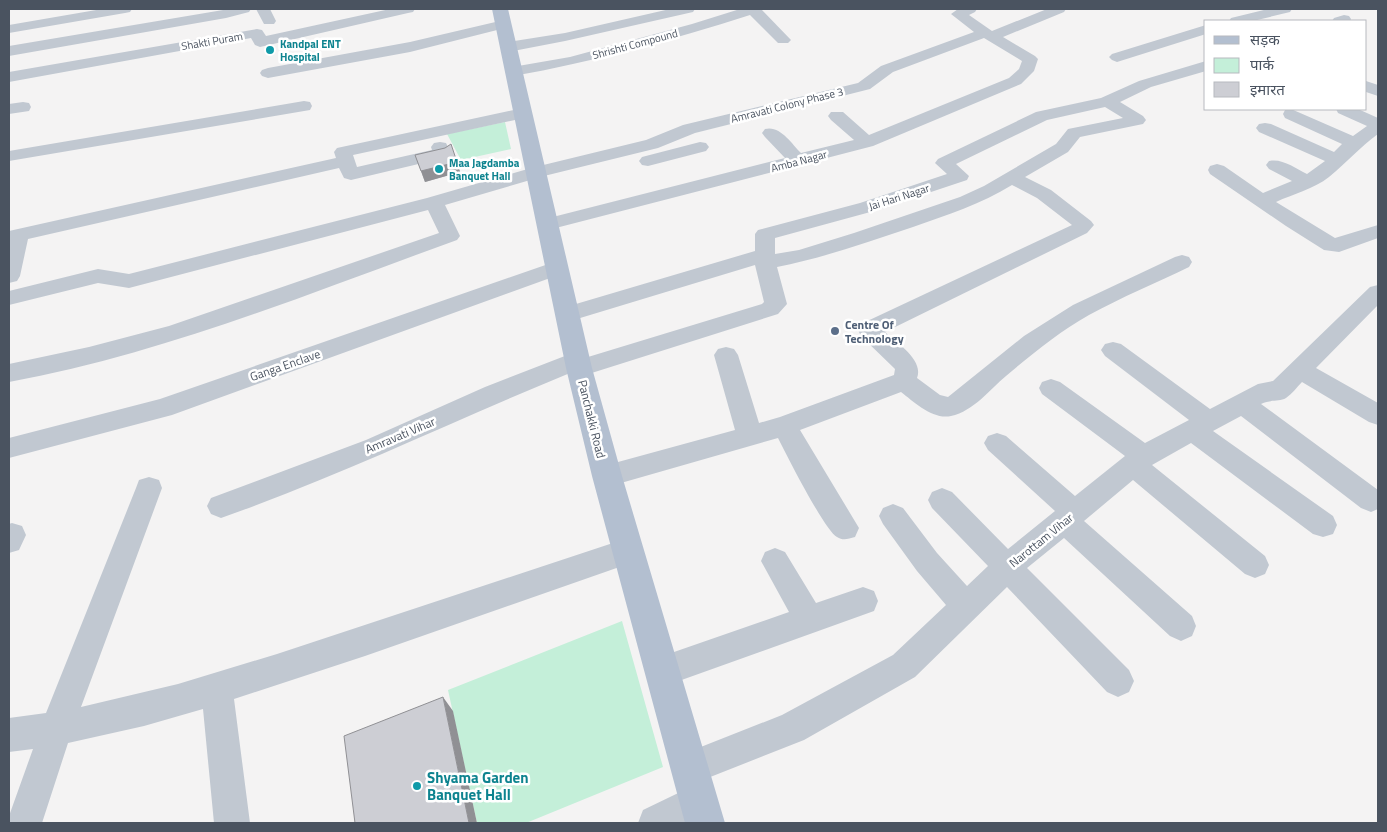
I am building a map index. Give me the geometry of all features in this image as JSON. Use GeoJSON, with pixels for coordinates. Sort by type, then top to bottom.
{"type":"FeatureCollection","features":[{"type":"Feature","properties":{"kind":"main road","name":"Panchakki Road"},"geometry":{"type":"LineString","coordinates":[[506,38],[539,180],[578,364],[607,476],[702,812]]}},
{"type":"Feature","properties":{"kind":"street"},"geometry":{"type":"LineString","coordinates":[[9,28],[125,9]]}},
{"type":"Feature","properties":{"kind":"street"},"geometry":{"type":"LineString","coordinates":[[9,51],[226,14],[244,9]]}},
{"type":"Feature","properties":{"kind":"street","name":"Shakti Puram"},"geometry":{"type":"LineString","coordinates":[[9,77],[257,33],[260,42],[408,9]]}},
{"type":"Feature","properties":{"kind":"street"},"geometry":{"type":"LineString","coordinates":[[268,73],[410,47],[506,38],[565,37],[660,11],[688,9]]}},
{"type":"Feature","properties":{"kind":"street"},"geometry":{"type":"LineString","coordinates":[[753,9],[783,40]]}},
{"type":"Feature","properties":{"kind":"street","name":"Shrishti Compound"},"geometry":{"type":"LineString","coordinates":[[506,38],[571,61],[702,33],[753,9]]}},
{"type":"Feature","properties":{"kind":"street"},"geometry":{"type":"LineString","coordinates":[[941,9],[965,24],[979,25],[1059,9]]}},
{"type":"Feature","properties":{"kind":"street"},"geometry":{"type":"LineString","coordinates":[[1240,20],[1285,9]]}},
{"type":"Feature","properties":{"kind":"street","name":"Amba Nagar"},"geometry":{"type":"LineString","coordinates":[[548,224],[867,142],[1015,81],[1026,71],[1030,59],[979,25]]}},
{"type":"Feature","properties":{"kind":"street","name":"Amravati Colony Phase 3"},"geometry":{"type":"LineString","coordinates":[[539,180],[652,144],[689,129],[864,86],[869,84],[880,72],[979,25]]}},
{"type":"Feature","properties":{"kind":"street"},"geometry":{"type":"LineString","coordinates":[[1117,57],[1204,30]]}},
{"type":"Feature","properties":{"kind":"street","name":"Jai Hari Nagar"},"geometry":{"type":"LineString","coordinates":[[765,259],[765,234],[867,207],[960,176],[944,163],[1042,116],[1106,102],[1144,84],[1204,67]]}},
{"type":"Feature","properties":{"kind":"street"},"geometry":{"type":"LineString","coordinates":[[567,314],[765,259],[801,256],[861,238],[967,201],[1012,178],[1062,148],[1074,133],[1137,120],[1121,108],[1106,102]]}},
{"type":"Feature","properties":{"kind":"street"},"geometry":{"type":"LineString","coordinates":[[9,156],[304,106]]}},
{"type":"Feature","properties":{"kind":"street"},"geometry":{"type":"LineString","coordinates":[[1263,200],[1307,182],[1326,171],[1354,143],[1378,125],[1346,110]]}},
{"type":"Feature","properties":{"kind":"street"},"geometry":{"type":"LineString","coordinates":[[9,276],[14,236],[346,161],[343,152],[523,113]]}},
{"type":"Feature","properties":{"kind":"street"},"geometry":{"type":"LineString","coordinates":[[1290,114],[1354,143]]}},
{"type":"Feature","properties":{"kind":"street"},"geometry":{"type":"LineString","coordinates":[[837,116],[867,142]]}},
{"type":"Feature","properties":{"kind":"street"},"geometry":{"type":"LineString","coordinates":[[1265,128],[1336,159]]}},
{"type":"Feature","properties":{"kind":"street"},"geometry":{"type":"LineString","coordinates":[[772,133],[798,161]]}},
{"type":"Feature","properties":{"kind":"street"},"geometry":{"type":"LineString","coordinates":[[9,298],[98,276],[129,281],[434,202],[700,147]]}},
{"type":"Feature","properties":{"kind":"street"},"geometry":{"type":"LineString","coordinates":[[1275,165],[1307,182]]}},
{"type":"Feature","properties":{"kind":"street"},"geometry":{"type":"LineString","coordinates":[[1217,170],[1293,222],[1331,245],[1339,245],[1378,231]]}},
{"type":"Feature","properties":{"kind":"street"},"geometry":{"type":"LineString","coordinates":[[904,381],[907,372],[906,366],[869,330],[1084,226],[1044,194],[1012,178]]}},
{"type":"Feature","properties":{"kind":"street"},"geometry":{"type":"LineString","coordinates":[[9,373],[89,356],[175,332],[450,236],[434,202]]}},
{"type":"Feature","properties":{"kind":"street","name":"Amravati Vihar"},"geometry":{"type":"LineString","coordinates":[[221,506],[375,446],[494,394],[578,364],[770,309],[776,304],[765,259]]}},
{"type":"Feature","properties":{"kind":"street"},"geometry":{"type":"LineString","coordinates":[[904,381],[933,403],[949,407],[960,403],[983,381],[1032,342],[1081,310],[1182,262]]}},
{"type":"Feature","properties":{"kind":"street","name":"Ganga Enclave"},"geometry":{"type":"LineString","coordinates":[[9,448],[163,408],[557,268]]}},
{"type":"Feature","properties":{"kind":"street","name":"Narottam Vihar"},"geometry":{"type":"LineString","coordinates":[[690,768],[792,728],[904,666],[1007,567],[1138,461],[1267,390],[1278,391],[1378,292]]}},
{"type":"Feature","properties":{"kind":"street"},"geometry":{"type":"LineString","coordinates":[[1113,350],[1201,426],[1323,525]]}},
{"type":"Feature","properties":{"kind":"street"},"geometry":{"type":"LineString","coordinates":[[726,355],[750,436]]}},
{"type":"Feature","properties":{"kind":"street"},"geometry":{"type":"LineString","coordinates":[[1299,369],[1378,415]]}},
{"type":"Feature","properties":{"kind":"street"},"geometry":{"type":"LineString","coordinates":[[607,476],[784,426],[904,381]]}},
{"type":"Feature","properties":{"kind":"street"},"geometry":{"type":"LineString","coordinates":[[1050,388],[1138,461],[1255,565]]}},
{"type":"Feature","properties":{"kind":"street"},"geometry":{"type":"LineString","coordinates":[[1242,404],[1371,500]]}},
{"type":"Feature","properties":{"kind":"street"},"geometry":{"type":"LineString","coordinates":[[784,426],[817,485],[845,528]]}},
{"type":"Feature","properties":{"kind":"street"},"geometry":{"type":"LineString","coordinates":[[997,443],[1070,516],[1117,570],[1181,626]]}},
{"type":"Feature","properties":{"kind":"street"},"geometry":{"type":"LineString","coordinates":[[24,823],[56,730],[148,488]]}},
{"type":"Feature","properties":{"kind":"street"},"geometry":{"type":"LineString","coordinates":[[942,500],[1118,681]]}},
{"type":"Feature","properties":{"kind":"street"},"geometry":{"type":"LineString","coordinates":[[893,516],[927,562],[966,606]]}},
{"type":"Feature","properties":{"kind":"street"},"geometry":{"type":"LineString","coordinates":[[9,735],[56,730],[218,689],[358,644],[628,551]]}},
{"type":"Feature","properties":{"kind":"street"},"geometry":{"type":"LineString","coordinates":[[775,561],[810,620]]}},
{"type":"Feature","properties":{"kind":"street"},"geometry":{"type":"LineString","coordinates":[[662,671],[863,601]]}},
{"type":"Feature","properties":{"kind":"street"},"geometry":{"type":"LineString","coordinates":[[218,689],[232,823]]}},
{"type":"Feature","properties":{"kind":"street"},"geometry":{"type":"LineString","coordinates":[[656,823],[702,812]]}},
{"type":"Feature","properties":{"kind":"green space"},"geometry":{"type":"Polygon","coordinates":[[[505,122],[511,149],[461,160],[447,134],[505,122]]]}},
{"type":"Feature","properties":{"kind":"green space"},"geometry":{"type":"Polygon","coordinates":[[[622,621],[663,767],[526,823],[477,823],[448,690],[622,621]]]}},
{"type":"Feature","properties":{"kind":"building"},"geometry":{"type":"Polygon","coordinates":[[[451,144],[457,162],[421,171],[415,155],[445,148],[451,144]]]}},
{"type":"Feature","properties":{"kind":"building","name":"Shyama Garden Banquet Hall"},"geometry":{"type":"Polygon","coordinates":[[[443,697],[469,823],[355,823],[344,736],[443,697]]]}},
{"type":"Feature","properties":{"kind":"place","name":"Kandpal ENT Hospital"},"geometry":{"type":"Point","coordinates":[270,50]}},
{"type":"Feature","properties":{"kind":"place","name":"Maa Jagdamba Banquet Hall"},"geometry":{"type":"Point","coordinates":[439,169]}},
{"type":"Feature","properties":{"kind":"place","name":"Centre Of Technology"},"geometry":{"type":"Point","coordinates":[835,331]}},
{"type":"Feature","properties":{"kind":"place","name":"Shyama Garden Banquet Hall"},"geometry":{"type":"Point","coordinates":[417,786]}}]}
